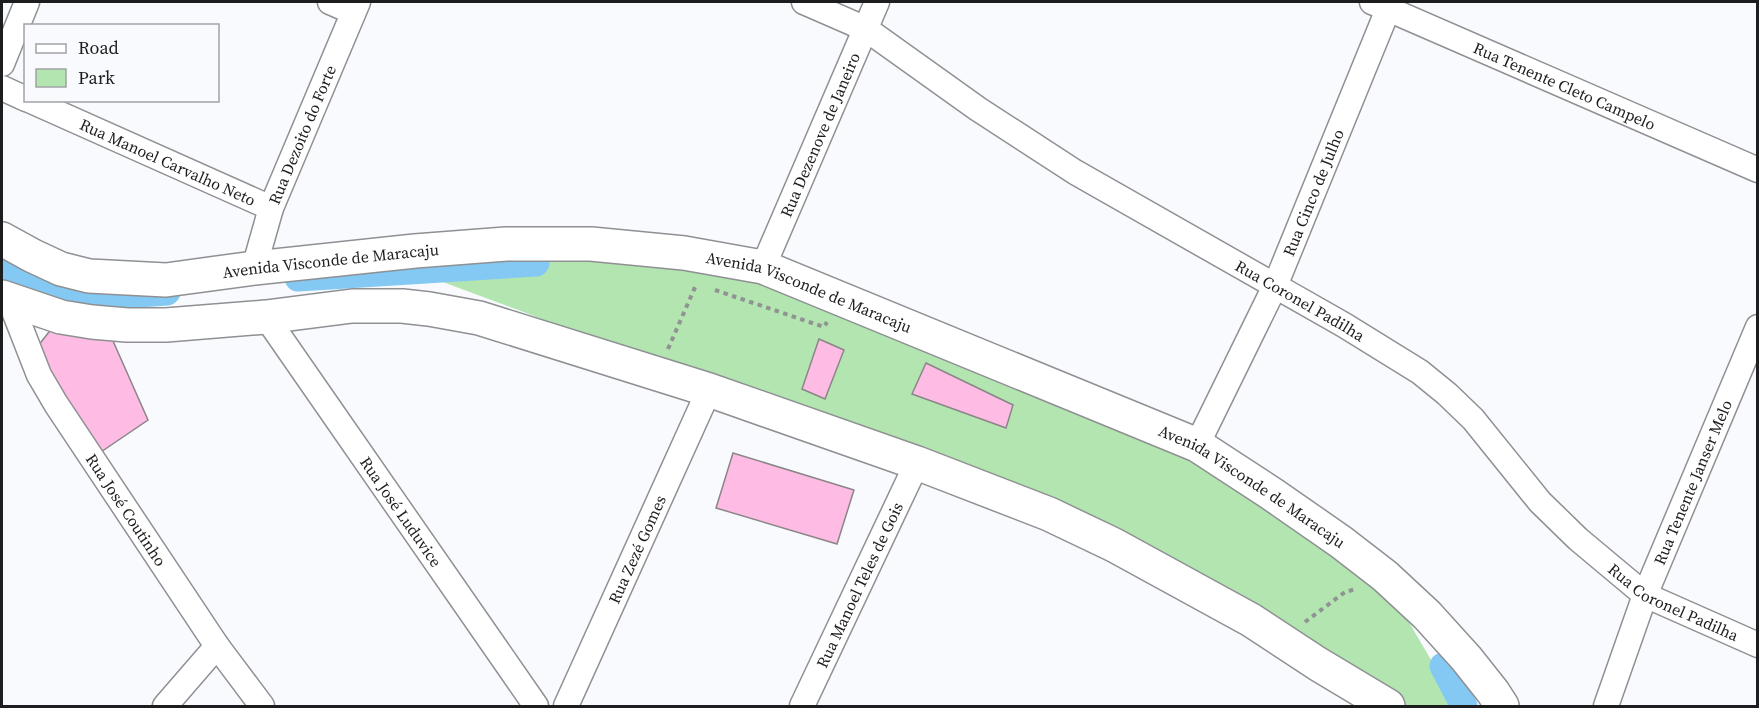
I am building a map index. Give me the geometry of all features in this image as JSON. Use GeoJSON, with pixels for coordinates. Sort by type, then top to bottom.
{"type":"FeatureCollection","features":[{"type":"Feature","properties":{"kind":"main road","name":"Avenida Visconde de Maracaju"},"geometry":{"type":"LineString","coordinates":[[2,239],[42,261],[89,276],[166,280],[403,252],[494,245],[580,244],[684,253],[763,267],[1197,445],[1341,542],[1390,581],[1427,615],[1466,658],[1502,706]]}},
{"type":"Feature","properties":{"kind":"main road"},"geometry":{"type":"LineString","coordinates":[[6,299],[61,316],[127,325],[166,325],[266,317],[352,306],[402,306],[478,318],[709,390],[917,463],[1049,514],[1114,545],[1251,620],[1388,706]]}},
{"type":"Feature","properties":{"kind":"street"},"geometry":{"type":"LineString","coordinates":[[2,64],[27,2]]}},
{"type":"Feature","properties":{"kind":"street"},"geometry":{"type":"LineString","coordinates":[[330,2],[355,7]]}},
{"type":"Feature","properties":{"kind":"street","name":"Rua Coronel Padilha"},"geometry":{"type":"LineString","coordinates":[[804,2],[866,29],[978,108],[1075,172],[1344,325],[1420,372],[1473,419],[1540,502],[1578,539],[1645,595],[1758,645]]}},
{"type":"Feature","properties":{"kind":"street","name":"Rua Dezenove de Janeiro"},"geometry":{"type":"LineString","coordinates":[[763,267],[877,2]]}},
{"type":"Feature","properties":{"kind":"street","name":"Rua Tenente Cleto Campelo"},"geometry":{"type":"LineString","coordinates":[[1384,4],[1758,170]]}},
{"type":"Feature","properties":{"kind":"street","name":"Rua Cinco de Julho"},"geometry":{"type":"LineString","coordinates":[[1197,445],[1275,286],[1384,4]]}},
{"type":"Feature","properties":{"kind":"street","name":"Rua Dezoito do Forte"},"geometry":{"type":"LineString","coordinates":[[254,268],[272,208],[355,7]]}},
{"type":"Feature","properties":{"kind":"street","name":"Rua Manoel Carvalho Neto"},"geometry":{"type":"LineString","coordinates":[[2,88],[24,99]]}},
{"type":"Feature","properties":{"kind":"street","name":"Rua Manoel Carvalho Neto"},"geometry":{"type":"LineString","coordinates":[[32,102],[272,208]]}},
{"type":"Feature","properties":{"kind":"street","name":"Rua José Coutinho"},"geometry":{"type":"LineString","coordinates":[[6,299],[39,375],[56,404],[217,646],[262,706]]}},
{"type":"Feature","properties":{"kind":"street","name":"Rua José Luduvice"},"geometry":{"type":"LineString","coordinates":[[266,317],[536,706]]}},
{"type":"Feature","properties":{"kind":"street","name":"Rua Tenente Janser Melo"},"geometry":{"type":"LineString","coordinates":[[1605,706],[1645,595],[1758,327]]}},
{"type":"Feature","properties":{"kind":"street","name":"Rua Zezé Gomes"},"geometry":{"type":"LineString","coordinates":[[566,706],[709,390]]}},
{"type":"Feature","properties":{"kind":"street","name":"Rua Manoel Teles de Gois"},"geometry":{"type":"LineString","coordinates":[[802,706],[917,463]]}},
{"type":"Feature","properties":{"kind":"street"},"geometry":{"type":"LineString","coordinates":[[165,706],[217,646]]}},
{"type":"Feature","properties":{"kind":"path"},"geometry":{"type":"LineString","coordinates":[[657,374],[696,284]]}},
{"type":"Feature","properties":{"kind":"path"},"geometry":{"type":"LineString","coordinates":[[707,288],[824,327],[837,298]]}},
{"type":"Feature","properties":{"kind":"path"},"geometry":{"type":"LineString","coordinates":[[1297,651],[1302,624],[1336,598],[1345,592],[1390,581]]}},
{"type":"Feature","properties":{"kind":"green space"},"geometry":{"type":"Polygon","coordinates":[[[538,257],[720,269],[833,309],[1036,398],[1198,461],[1396,600],[1458,706],[1400,706],[1264,615],[673,372],[432,278],[537,271],[538,257]]]}},
{"type":"Feature","properties":{"kind":"building"},"geometry":{"type":"Polygon","coordinates":[[[52,328],[109,332],[148,420],[92,458],[31,355],[52,328]]]}},
{"type":"Feature","properties":{"kind":"building"},"geometry":{"type":"Polygon","coordinates":[[[819,339],[844,350],[825,399],[802,389],[819,339]]]}},
{"type":"Feature","properties":{"kind":"building"},"geometry":{"type":"Polygon","coordinates":[[[926,363],[1013,405],[1006,428],[912,394],[926,363]]]}},
{"type":"Feature","properties":{"kind":"building"},"geometry":{"type":"Polygon","coordinates":[[[733,453],[854,490],[837,544],[716,508],[733,453]]]}},
{"type":"Feature","properties":{"kind":"waterway"},"geometry":{"type":"LineString","coordinates":[[298,278],[536,263]]}},
{"type":"Feature","properties":{"kind":"waterway"},"geometry":{"type":"LineString","coordinates":[[2,271],[43,288],[96,297],[167,292]]}},
{"type":"Feature","properties":{"kind":"waterway"},"geometry":{"type":"LineString","coordinates":[[1443,666],[1464,706]]}}]}
